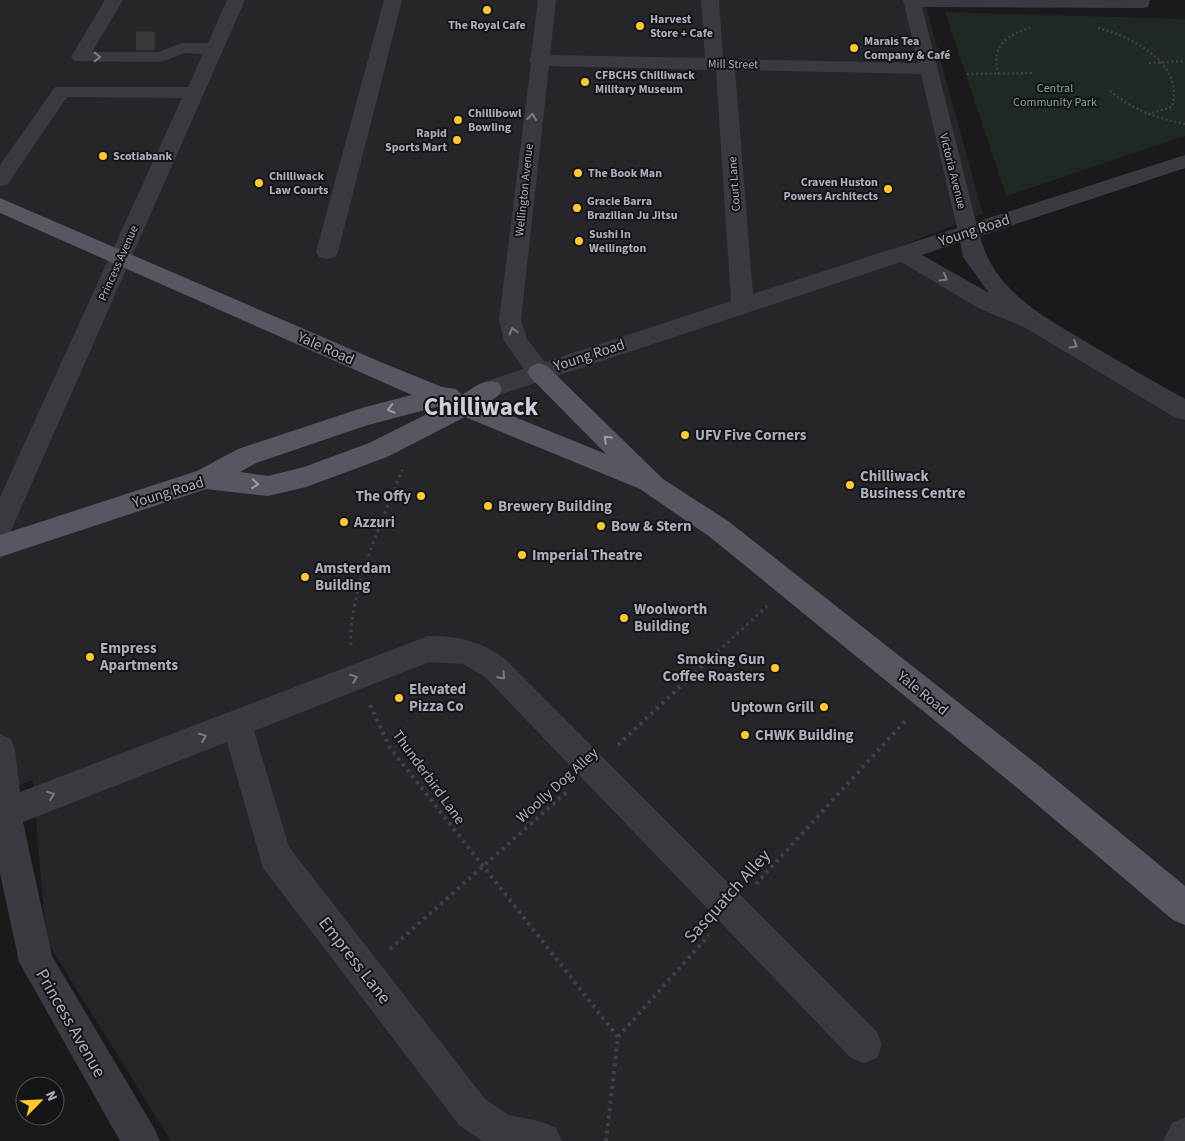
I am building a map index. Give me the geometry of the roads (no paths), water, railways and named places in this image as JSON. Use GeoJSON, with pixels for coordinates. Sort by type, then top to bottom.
{"type":"FeatureCollection","features":[{"type":"Feature","properties":{"kind":"main road","name":"Yale Road"},"geometry":{"type":"LineString","coordinates":[[0,205],[440,396],[654,486]]}},
{"type":"Feature","properties":{"kind":"main road","name":"Yale Road"},"geometry":{"type":"LineString","coordinates":[[539,372],[654,486],[719,530],[1032,780],[1185,908]]}},
{"type":"Feature","properties":{"kind":"main road"},"geometry":{"type":"LineString","coordinates":[[206,479],[247,456],[365,416],[440,396],[490,389]]}},
{"type":"Feature","properties":{"kind":"main road","name":"Young Road"},"geometry":{"type":"LineString","coordinates":[[0,546],[206,479],[268,486],[306,477],[378,450],[464,406],[490,389]]}},
{"type":"Feature","properties":{"kind":"street"},"geometry":{"type":"LineString","coordinates":[[114,0],[80,57],[161,57],[182,48],[214,49]]}},
{"type":"Feature","properties":{"kind":"street","name":"Princess Avenue"},"geometry":{"type":"LineString","coordinates":[[0,526],[236,0]]}},
{"type":"Feature","properties":{"kind":"street"},"geometry":{"type":"LineString","coordinates":[[327,252],[393,0]]}},
{"type":"Feature","properties":{"kind":"street","name":"Wellington Avenue"},"geometry":{"type":"LineString","coordinates":[[539,372],[516,341],[510,320],[538,60],[547,0]]}},
{"type":"Feature","properties":{"kind":"street","name":"Court Lane"},"geometry":{"type":"LineString","coordinates":[[710,0],[719,63],[743,305]]}},
{"type":"Feature","properties":{"kind":"street"},"geometry":{"type":"LineString","coordinates":[[912,1],[1142,3],[1141,0]]}},
{"type":"Feature","properties":{"kind":"street","name":"Victoria Avenue"},"geometry":{"type":"LineString","coordinates":[[912,1],[974,256],[1001,294],[1032,321]]}},
{"type":"Feature","properties":{"kind":"street"},"geometry":{"type":"LineString","coordinates":[[91,39],[136,41]]}},
{"type":"Feature","properties":{"kind":"street"},"geometry":{"type":"LineString","coordinates":[[156,41],[171,41],[182,48]]}},
{"type":"Feature","properties":{"kind":"street","name":"Mill Street"},"geometry":{"type":"LineString","coordinates":[[538,60],[928,68]]}},
{"type":"Feature","properties":{"kind":"street"},"geometry":{"type":"LineString","coordinates":[[0,180],[62,91],[194,93]]}},
{"type":"Feature","properties":{"kind":"street","name":"Young Road"},"geometry":{"type":"LineString","coordinates":[[490,389],[1185,161]]}},
{"type":"Feature","properties":{"kind":"street","name":"Victoria Avenue"},"geometry":{"type":"LineString","coordinates":[[902,253],[986,302],[1032,321],[1185,411]]}},
{"type":"Feature","properties":{"kind":"street"},"geometry":{"type":"LineString","coordinates":[[6,813],[428,649],[453,647],[476,655],[494,668],[864,1045]]}},
{"type":"Feature","properties":{"kind":"street","name":"Empress Lane"},"geometry":{"type":"LineString","coordinates":[[237,723],[274,856],[472,1112],[502,1132],[543,1141]]}},
{"type":"Feature","properties":{"kind":"street","name":"Princess Avenue"},"geometry":{"type":"LineString","coordinates":[[0,749],[6,813],[36,962],[141,1141]]}},
{"type":"Feature","properties":{"kind":"street"},"geometry":{"type":"LineString","coordinates":[[1182,1141],[1185,1136]]}},
{"type":"Feature","properties":{"kind":"tunnel"},"geometry":{"type":"LineString","coordinates":[[136,41],[156,41]]}},
{"type":"Feature","properties":{"kind":"place","name":"The Royal Cafe"},"geometry":{"type":"Point","coordinates":[487,10]}},
{"type":"Feature","properties":{"kind":"place","name":"Harvest Store + Cafe"},"geometry":{"type":"Point","coordinates":[640,26]}},
{"type":"Feature","properties":{"kind":"place","name":"Marais Tea Company & Café"},"geometry":{"type":"Point","coordinates":[854,48]}},
{"type":"Feature","properties":{"kind":"place","name":"CFBCHS Chilliwack Military Museum"},"geometry":{"type":"Point","coordinates":[585,82]}},
{"type":"Feature","properties":{"kind":"place","name":"Chillibowl Bowling"},"geometry":{"type":"Point","coordinates":[458,120]}},
{"type":"Feature","properties":{"kind":"place","name":"Rapid Sports Mart"},"geometry":{"type":"Point","coordinates":[457,140]}},
{"type":"Feature","properties":{"kind":"place","name":"Scotiabank"},"geometry":{"type":"Point","coordinates":[103,156]}},
{"type":"Feature","properties":{"kind":"place","name":"The Book Man"},"geometry":{"type":"Point","coordinates":[578,173]}},
{"type":"Feature","properties":{"kind":"place","name":"Chilliwack Law Courts"},"geometry":{"type":"Point","coordinates":[259,183]}},
{"type":"Feature","properties":{"kind":"place","name":"Craven Huston Powers Architects"},"geometry":{"type":"Point","coordinates":[888,189]}},
{"type":"Feature","properties":{"kind":"place","name":"Gracie Barra Brazilian Ju Jitsu"},"geometry":{"type":"Point","coordinates":[577,208]}},
{"type":"Feature","properties":{"kind":"place","name":"Sushi In Wellington"},"geometry":{"type":"Point","coordinates":[579,241]}},
{"type":"Feature","properties":{"kind":"place","name":"UFV Five Corners"},"geometry":{"type":"Point","coordinates":[685,435]}},
{"type":"Feature","properties":{"kind":"place","name":"Chilliwack Business Centre"},"geometry":{"type":"Point","coordinates":[850,485]}},
{"type":"Feature","properties":{"kind":"place","name":"The Offy"},"geometry":{"type":"Point","coordinates":[421,496]}},
{"type":"Feature","properties":{"kind":"place","name":"Brewery Building"},"geometry":{"type":"Point","coordinates":[488,506]}},
{"type":"Feature","properties":{"kind":"place","name":"Azzuri"},"geometry":{"type":"Point","coordinates":[344,522]}},
{"type":"Feature","properties":{"kind":"place","name":"Bow & Stern"},"geometry":{"type":"Point","coordinates":[601,526]}},
{"type":"Feature","properties":{"kind":"place","name":"Imperial Theatre"},"geometry":{"type":"Point","coordinates":[522,555]}},
{"type":"Feature","properties":{"kind":"place","name":"Amsterdam Building"},"geometry":{"type":"Point","coordinates":[305,577]}},
{"type":"Feature","properties":{"kind":"place","name":"Woolworth Building"},"geometry":{"type":"Point","coordinates":[624,618]}},
{"type":"Feature","properties":{"kind":"place","name":"Empress Apartments"},"geometry":{"type":"Point","coordinates":[90,657]}},
{"type":"Feature","properties":{"kind":"place","name":"Smoking Gun Coffee Roasters"},"geometry":{"type":"Point","coordinates":[775,668]}},
{"type":"Feature","properties":{"kind":"place","name":"Elevated Pizza Co"},"geometry":{"type":"Point","coordinates":[399,698]}},
{"type":"Feature","properties":{"kind":"place","name":"Uptown Grill"},"geometry":{"type":"Point","coordinates":[824,707]}},
{"type":"Feature","properties":{"kind":"place","name":"CHWK Building"},"geometry":{"type":"Point","coordinates":[745,735]}},
{"type":"Feature","properties":{"kind":"district","name":"Chilliwack"},"geometry":{"type":"Point","coordinates":[481,406]}},
{"type":"Feature","properties":{"kind":"park label","name":"Central Community Park"},"geometry":{"type":"Point","coordinates":[1055,95]}}]}
